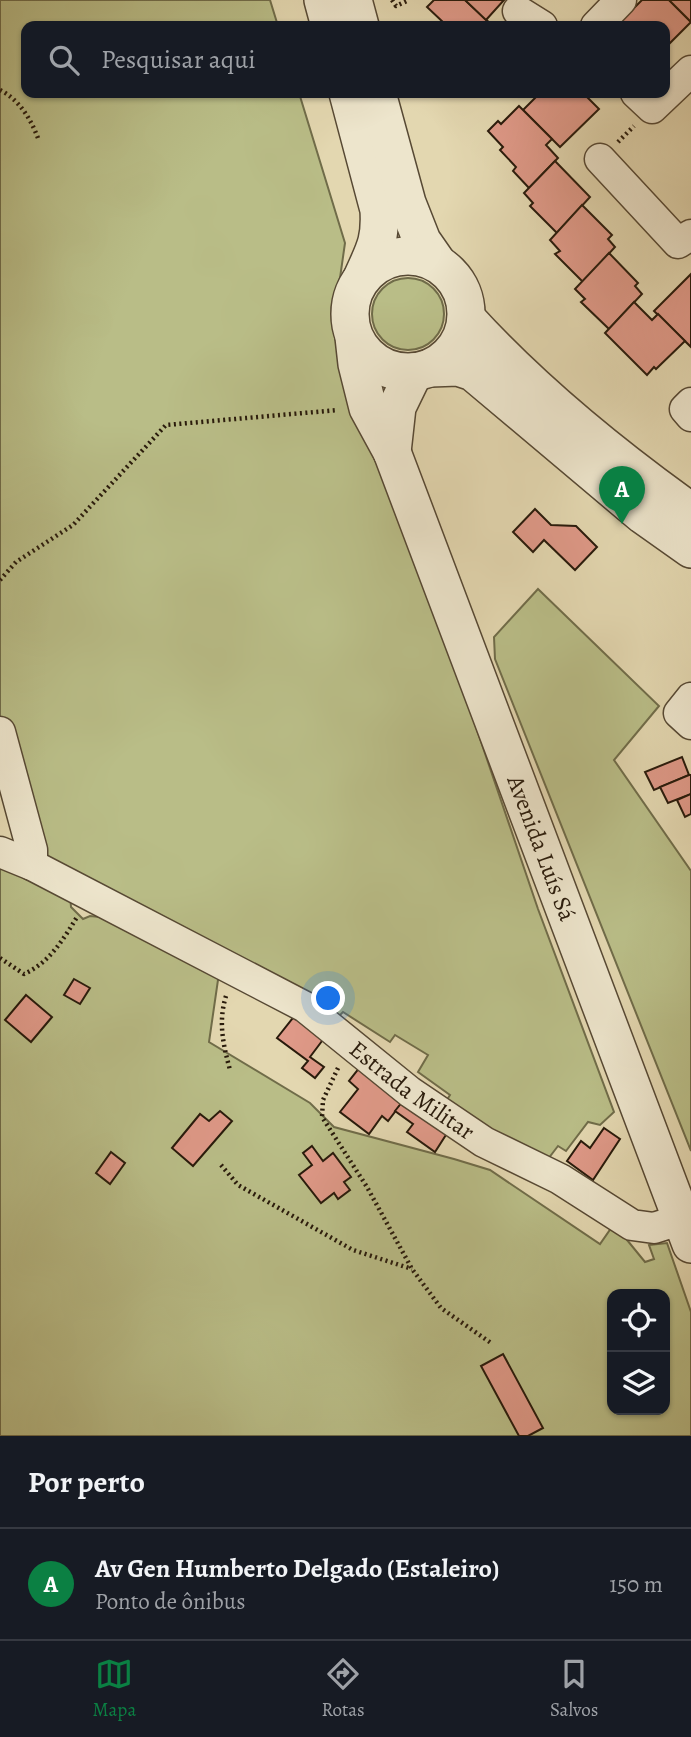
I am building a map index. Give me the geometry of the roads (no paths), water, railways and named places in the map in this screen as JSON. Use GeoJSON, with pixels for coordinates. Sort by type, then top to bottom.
{"type":"FeatureCollection","features":[{"type":"Feature","properties":{"kind":"street"},"geometry":{"type":"LineString","coordinates":[[323,0],[329,21]]}},
{"type":"Feature","properties":{"kind":"street"},"geometry":{"type":"LineString","coordinates":[[353,0],[359,21]]}},
{"type":"Feature","properties":{"kind":"street"},"geometry":{"type":"LineString","coordinates":[[601,21],[621,0]]}},
{"type":"Feature","properties":{"kind":"street"},"geometry":{"type":"LineString","coordinates":[[670,84],[691,71]]}},
{"type":"Feature","properties":{"kind":"street"},"geometry":{"type":"LineString","coordinates":[[349,98],[379,210],[379,239],[354,291],[350,306],[354,337],[369,358],[398,371],[458,367],[473,372],[643,515],[691,549]]}},
{"type":"Feature","properties":{"kind":"street"},"geometry":{"type":"LineString","coordinates":[[378,98],[407,203],[422,241],[438,264]]}},
{"type":"Feature","properties":{"kind":"street"},"geometry":{"type":"LineString","coordinates":[[600,159],[685,239]]}},
{"type":"Feature","properties":{"kind":"street"},"geometry":{"type":"LineString","coordinates":[[362,278],[374,266],[389,258],[406,255],[423,257],[438,264],[451,274],[460,287],[466,303],[467,319],[463,335],[444,361],[422,370]]}},
{"type":"Feature","properties":{"kind":"street"},"geometry":{"type":"LineString","coordinates":[[467,319],[525,378],[628,466],[691,512]]}},
{"type":"Feature","properties":{"kind":"street","name":"Avenida Luís Sá"},"geometry":{"type":"LineString","coordinates":[[354,337],[357,364],[368,408],[392,452],[686,1231]]}},
{"type":"Feature","properties":{"kind":"street","name":"Avenida Luís Sá"},"geometry":{"type":"LineString","coordinates":[[392,452],[397,407],[422,370]]}},
{"type":"Feature","properties":{"kind":"street"},"geometry":{"type":"LineString","coordinates":[[691,403],[685,409],[691,416]]}},
{"type":"Feature","properties":{"kind":"street"},"geometry":{"type":"LineString","coordinates":[[691,698],[678,713],[691,724]]}},
{"type":"Feature","properties":{"kind":"street"},"geometry":{"type":"LineString","coordinates":[[0,732],[32,850],[32,864]]}},
{"type":"Feature","properties":{"kind":"street","name":"Estrada Militar"},"geometry":{"type":"LineString","coordinates":[[0,852],[32,864],[92,898],[305,1007],[410,1092],[484,1142],[560,1179],[632,1225],[686,1231]]}},
{"type":"Feature","properties":{"kind":"place","name":"Av Gen Humberto Delgado (Estaleiro)"},"geometry":{"type":"Point","coordinates":[622,524]}}]}
